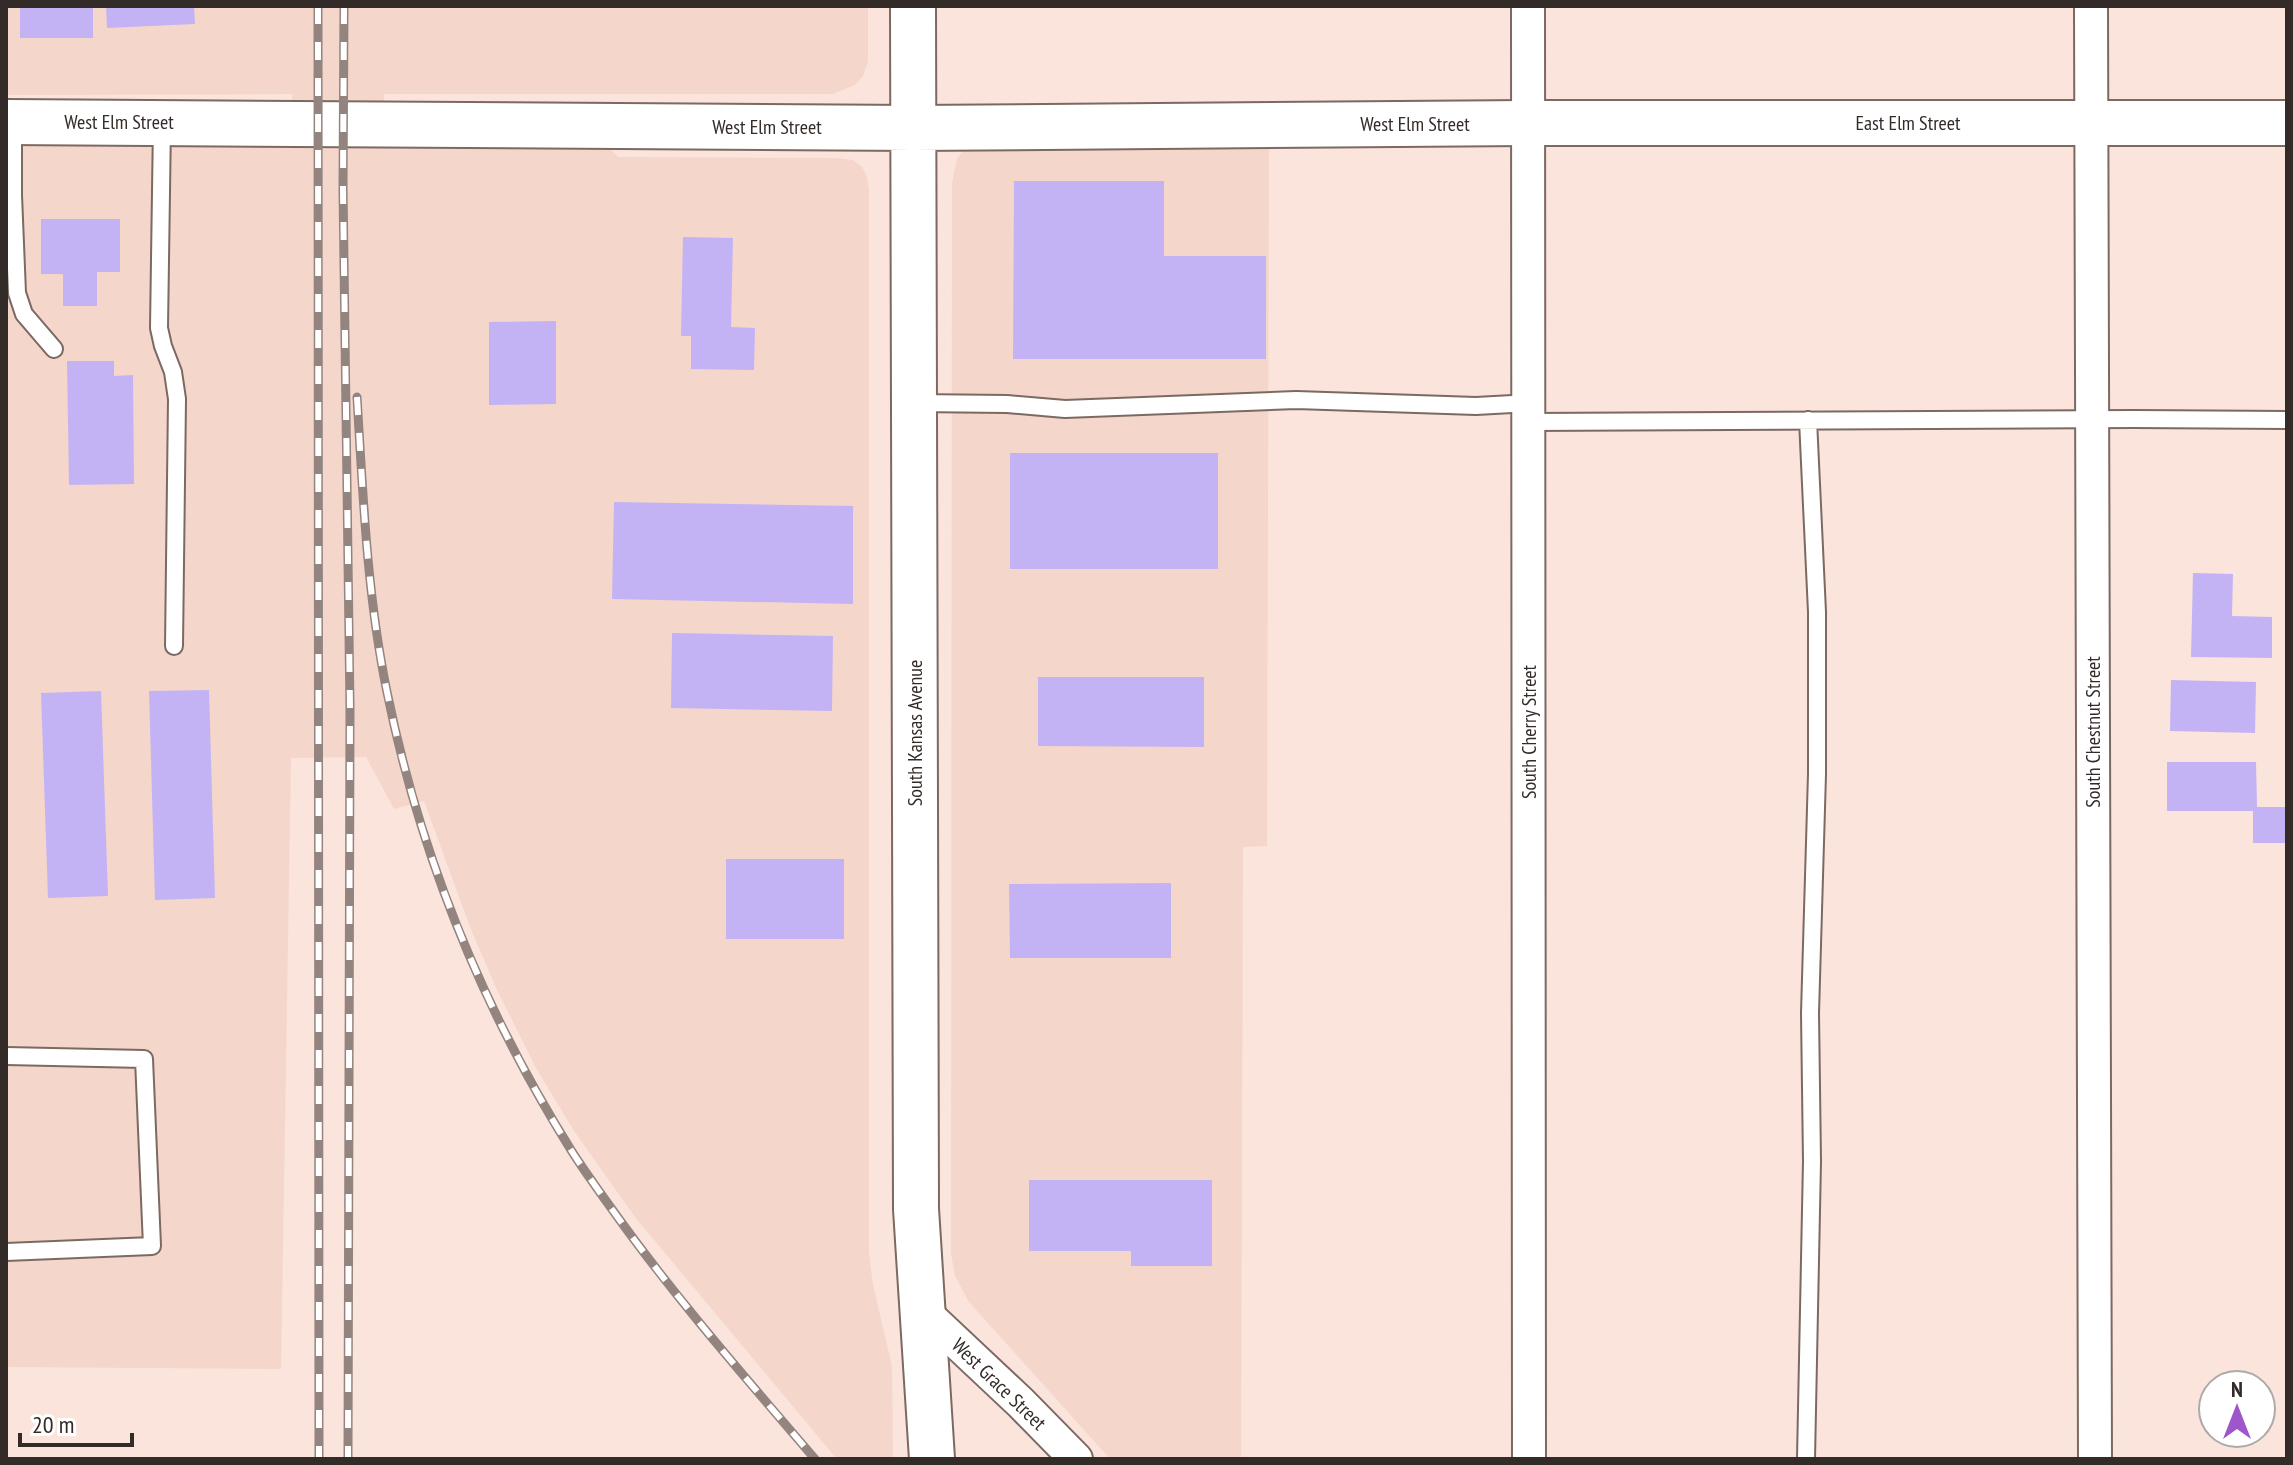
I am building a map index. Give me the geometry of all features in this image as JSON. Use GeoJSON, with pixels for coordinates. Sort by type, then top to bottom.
{"type":"FeatureCollection","features":[{"type":"Feature","properties":{"kind":"street","name":"South Kansas Avenue"},"geometry":{"type":"LineString","coordinates":[[913,6],[916,1209],[932,1459]]}},
{"type":"Feature","properties":{"kind":"street","name":"South Cherry Street"},"geometry":{"type":"LineString","coordinates":[[1528,6],[1529,1459]]}},
{"type":"Feature","properties":{"kind":"street","name":"South Chestnut Street"},"geometry":{"type":"LineString","coordinates":[[2091,6],[2095,1459]]}},
{"type":"Feature","properties":{"kind":"street","name":"West Elm Street"},"geometry":{"type":"LineString","coordinates":[[9,122],[914,128],[1529,123]]}},
{"type":"Feature","properties":{"kind":"street","name":"East Elm Street"},"geometry":{"type":"LineString","coordinates":[[1529,123],[2287,123]]}},
{"type":"Feature","properties":{"kind":"street","name":"West Grace Street"},"geometry":{"type":"LineString","coordinates":[[921,1309],[1076,1459]]}},
{"type":"Feature","properties":{"kind":"lane"},"geometry":{"type":"LineString","coordinates":[[9,122],[17,293],[24,314],[54,349]]}},
{"type":"Feature","properties":{"kind":"lane"},"geometry":{"type":"LineString","coordinates":[[162,122],[159,328],[173,372],[177,399],[174,646]]}},
{"type":"Feature","properties":{"kind":"lane"},"geometry":{"type":"LineString","coordinates":[[915,403],[1007,404],[1065,409],[1296,400],[1476,406],[1529,412],[1808,420],[2287,420]]}},
{"type":"Feature","properties":{"kind":"lane"},"geometry":{"type":"LineString","coordinates":[[1806,1459],[1812,1176],[1810,1013],[1817,774],[1817,641],[1808,420]]}},
{"type":"Feature","properties":{"kind":"lane"},"geometry":{"type":"LineString","coordinates":[[6,1056],[144,1059],[152,1246],[6,1252]]}},
{"type":"Feature","properties":{"kind":"shaded area"},"geometry":{"type":"Polygon","coordinates":[[[6,6],[868,6],[868,61],[863,76],[855,85],[833,94],[384,94],[385,136],[605,143],[618,157],[836,158],[853,160],[862,167],[867,177],[869,1254],[892,1366],[893,1459],[837,1459],[635,1217],[574,1131],[536,1068],[470,927],[424,801],[394,809],[366,757],[291,758],[281,1369],[6,1367],[6,140],[292,139],[292,94],[6,95],[6,6]]]}},
{"type":"Feature","properties":{"kind":"shaded area"},"geometry":{"type":"Polygon","coordinates":[[[974,144],[1269,145],[1267,846],[1243,847],[1241,1459],[1110,1459],[969,1302],[955,1276],[951,1254],[952,183],[957,159],[974,144]]]}},
{"type":"Feature","properties":{"kind":"building"},"geometry":{"type":"Polygon","coordinates":[[[20,6],[93,6],[93,38],[20,38],[20,6]]]}},
{"type":"Feature","properties":{"kind":"building"},"geometry":{"type":"Polygon","coordinates":[[[106,6],[194,6],[195,24],[107,28],[106,6]]]}},
{"type":"Feature","properties":{"kind":"building"},"geometry":{"type":"Polygon","coordinates":[[[1014,181],[1164,181],[1164,256],[1266,256],[1266,359],[1013,359],[1014,181]]]}},
{"type":"Feature","properties":{"kind":"building"},"geometry":{"type":"Polygon","coordinates":[[[41,219],[120,219],[120,272],[97,272],[97,306],[63,306],[63,274],[41,274],[41,219]]]}},
{"type":"Feature","properties":{"kind":"building"},"geometry":{"type":"Polygon","coordinates":[[[683,237],[733,238],[731,327],[755,328],[754,370],[691,369],[691,336],[681,336],[683,237]]]}},
{"type":"Feature","properties":{"kind":"building"},"geometry":{"type":"Polygon","coordinates":[[[556,321],[556,404],[489,405],[489,322],[556,321]]]}},
{"type":"Feature","properties":{"kind":"building"},"geometry":{"type":"Polygon","coordinates":[[[67,361],[114,361],[114,376],[133,375],[134,484],[69,485],[67,361]]]}},
{"type":"Feature","properties":{"kind":"building"},"geometry":{"type":"Polygon","coordinates":[[[1010,453],[1218,453],[1218,569],[1010,569],[1010,453]]]}},
{"type":"Feature","properties":{"kind":"building"},"geometry":{"type":"Polygon","coordinates":[[[614,502],[853,506],[853,604],[612,599],[614,502]]]}},
{"type":"Feature","properties":{"kind":"building"},"geometry":{"type":"Polygon","coordinates":[[[2193,573],[2233,574],[2232,616],[2272,617],[2272,658],[2191,657],[2193,573]]]}},
{"type":"Feature","properties":{"kind":"building"},"geometry":{"type":"Polygon","coordinates":[[[672,633],[833,636],[832,711],[671,708],[672,633]]]}},
{"type":"Feature","properties":{"kind":"building"},"geometry":{"type":"Polygon","coordinates":[[[1038,677],[1204,677],[1204,747],[1038,746],[1038,677]]]}},
{"type":"Feature","properties":{"kind":"building"},"geometry":{"type":"Polygon","coordinates":[[[2171,680],[2256,682],[2255,733],[2170,731],[2171,680]]]}},
{"type":"Feature","properties":{"kind":"building"},"geometry":{"type":"Polygon","coordinates":[[[209,690],[215,898],[155,900],[149,691],[209,690]]]}},
{"type":"Feature","properties":{"kind":"building"},"geometry":{"type":"Polygon","coordinates":[[[101,691],[108,896],[48,898],[41,693],[101,691]]]}},
{"type":"Feature","properties":{"kind":"building"},"geometry":{"type":"Polygon","coordinates":[[[2167,762],[2256,762],[2257,807],[2287,807],[2287,843],[2253,843],[2253,811],[2167,811],[2167,762]]]}},
{"type":"Feature","properties":{"kind":"building"},"geometry":{"type":"Polygon","coordinates":[[[726,859],[844,859],[844,939],[726,939],[726,859]]]}},
{"type":"Feature","properties":{"kind":"building"},"geometry":{"type":"Polygon","coordinates":[[[1171,883],[1171,958],[1010,958],[1009,884],[1171,883]]]}},
{"type":"Feature","properties":{"kind":"building"},"geometry":{"type":"Polygon","coordinates":[[[1029,1180],[1212,1180],[1212,1266],[1131,1266],[1131,1251],[1029,1251],[1029,1180]]]}},
{"type":"Feature","properties":{"kind":"railway"},"geometry":{"type":"LineString","coordinates":[[318,6],[319,1459]]}},
{"type":"Feature","properties":{"kind":"railway"},"geometry":{"type":"LineString","coordinates":[[344,6],[343,189],[350,708],[348,1459]]}},
{"type":"Feature","properties":{"kind":"railway"},"geometry":{"type":"LineString","coordinates":[[357,397],[370,582],[380,656],[417,812],[458,929],[510,1042],[571,1150],[683,1303],[815,1459]]}}]}
